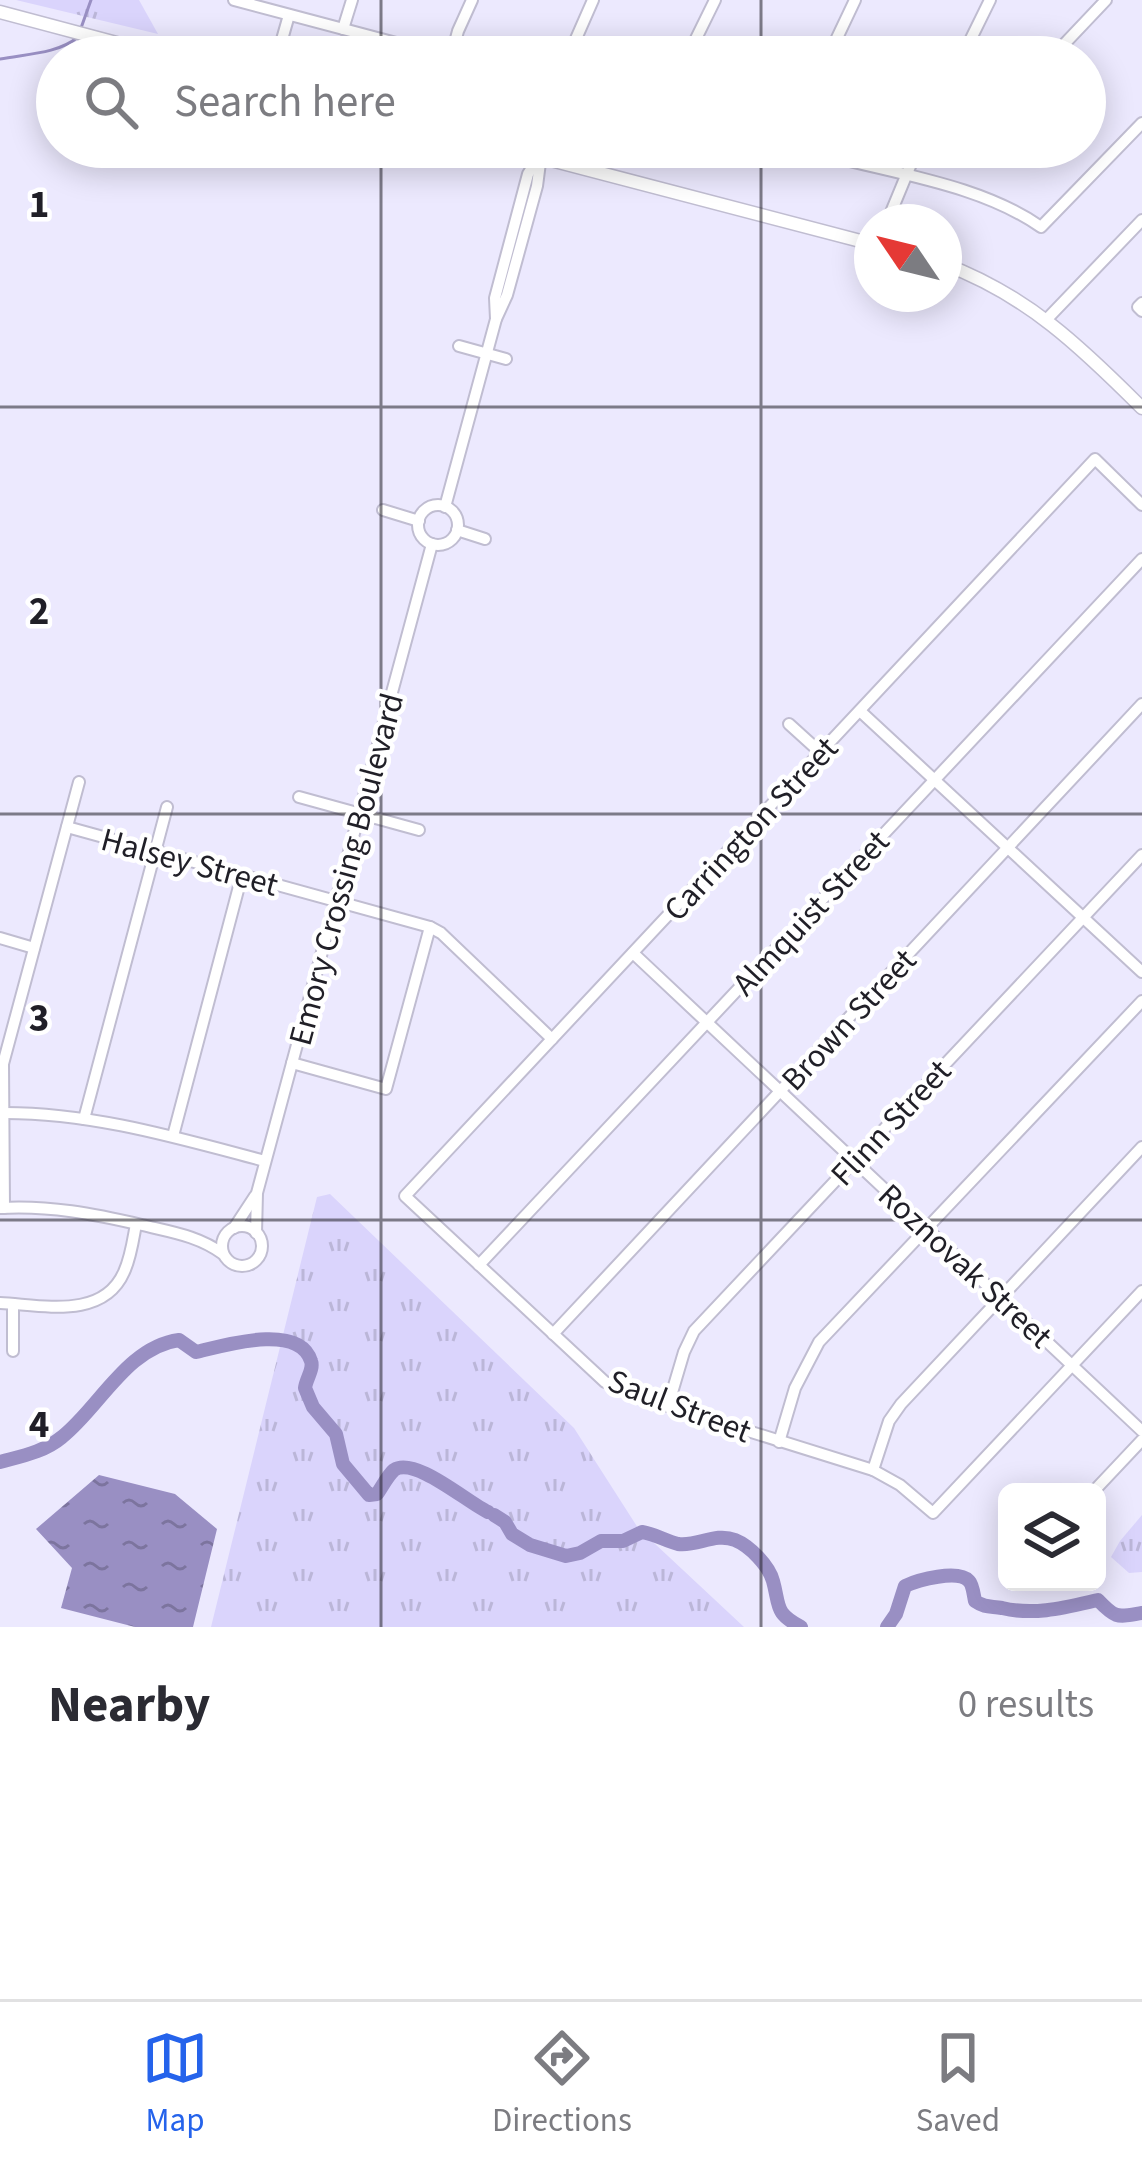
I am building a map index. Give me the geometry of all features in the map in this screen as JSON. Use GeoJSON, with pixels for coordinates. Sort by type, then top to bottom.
{"type":"FeatureCollection","features":[{"type":"Feature","properties":{"kind":"main road"},"geometry":{"type":"LineString","coordinates":[[0,12],[95,36]]}},
{"type":"Feature","properties":{"kind":"main road"},"geometry":{"type":"LineString","coordinates":[[598,168],[854,239]]}},
{"type":"Feature","properties":{"kind":"main road"},"geometry":{"type":"LineString","coordinates":[[962,272],[992,284],[1047,319],[1142,408]]}},
{"type":"Feature","properties":{"kind":"street"},"geometry":{"type":"LineString","coordinates":[[234,0],[370,36]]}},
{"type":"Feature","properties":{"kind":"street"},"geometry":{"type":"LineString","coordinates":[[343,29],[352,0]]}},
{"type":"Feature","properties":{"kind":"street"},"geometry":{"type":"LineString","coordinates":[[456,36],[472,0]]}},
{"type":"Feature","properties":{"kind":"street"},"geometry":{"type":"LineString","coordinates":[[577,36],[593,0]]}},
{"type":"Feature","properties":{"kind":"street"},"geometry":{"type":"LineString","coordinates":[[697,36],[715,0]]}},
{"type":"Feature","properties":{"kind":"street"},"geometry":{"type":"LineString","coordinates":[[838,36],[855,0]]}},
{"type":"Feature","properties":{"kind":"street"},"geometry":{"type":"LineString","coordinates":[[972,36],[990,0]]}},
{"type":"Feature","properties":{"kind":"street"},"geometry":{"type":"LineString","coordinates":[[1072,36],[1106,0]]}},
{"type":"Feature","properties":{"kind":"street"},"geometry":{"type":"LineString","coordinates":[[283,36],[289,14]]}},
{"type":"Feature","properties":{"kind":"street"},"geometry":{"type":"LineString","coordinates":[[1106,160],[1142,123]]}},
{"type":"Feature","properties":{"kind":"street"},"geometry":{"type":"LineString","coordinates":[[445,507],[539,168]]}},
{"type":"Feature","properties":{"kind":"street"},"geometry":{"type":"LineString","coordinates":[[875,168],[947,186],[1040,227],[1098,168]]}},
{"type":"Feature","properties":{"kind":"street"},"geometry":{"type":"LineString","coordinates":[[894,204],[908,168]]}},
{"type":"Feature","properties":{"kind":"street"},"geometry":{"type":"LineString","coordinates":[[1047,319],[1142,220]]}},
{"type":"Feature","properties":{"kind":"street"},"geometry":{"type":"LineString","coordinates":[[458,346],[506,359]]}},
{"type":"Feature","properties":{"kind":"street","name":"Carrington Street"},"geometry":{"type":"LineString","coordinates":[[404,1196],[1094,459],[1142,505]]}},
{"type":"Feature","properties":{"kind":"street"},"geometry":{"type":"LineString","coordinates":[[445,507],[455,515],[457,530],[446,544],[432,544],[422,537],[419,521],[426,509],[445,507]]}},
{"type":"Feature","properties":{"kind":"street"},"geometry":{"type":"LineString","coordinates":[[382,509],[419,521]]}},
{"type":"Feature","properties":{"kind":"street"},"geometry":{"type":"LineString","coordinates":[[457,530],[485,538]]}},
{"type":"Feature","properties":{"kind":"street","name":"Emory Crossing Boulevard"},"geometry":{"type":"LineString","coordinates":[[257,1193],[432,544]]}},
{"type":"Feature","properties":{"kind":"street","name":"Almquist Street"},"geometry":{"type":"LineString","coordinates":[[479,1265],[1142,560]]}},
{"type":"Feature","properties":{"kind":"street","name":"Brown Street"},"geometry":{"type":"LineString","coordinates":[[553,1334],[1142,704]]}},
{"type":"Feature","properties":{"kind":"street"},"geometry":{"type":"LineString","coordinates":[[860,710],[1142,972]]}},
{"type":"Feature","properties":{"kind":"street"},"geometry":{"type":"LineString","coordinates":[[789,724],[821,753]]}},
{"type":"Feature","properties":{"kind":"street"},"geometry":{"type":"LineString","coordinates":[[79,782],[3,1064],[2,1208],[55,1208],[190,1236],[235,1265],[247,1266],[262,1248],[256,1233],[257,1193]]}},
{"type":"Feature","properties":{"kind":"street"},"geometry":{"type":"LineString","coordinates":[[299,797],[419,830]]}},
{"type":"Feature","properties":{"kind":"street"},"geometry":{"type":"LineString","coordinates":[[84,1119],[167,807]]}},
{"type":"Feature","properties":{"kind":"street","name":"Halsey Street"},"geometry":{"type":"LineString","coordinates":[[67,827],[430,927],[552,1039]]}},
{"type":"Feature","properties":{"kind":"street","name":"Flinn Street"},"geometry":{"type":"LineString","coordinates":[[668,1406],[694,1331],[1142,855]]}},
{"type":"Feature","properties":{"kind":"street"},"geometry":{"type":"LineString","coordinates":[[173,1136],[242,875]]}},
{"type":"Feature","properties":{"kind":"street"},"geometry":{"type":"LineString","coordinates":[[292,1064],[386,1089],[430,927]]}},
{"type":"Feature","properties":{"kind":"street"},"geometry":{"type":"LineString","coordinates":[[0,938],[34,947]]}},
{"type":"Feature","properties":{"kind":"street","name":"Roznovak Street"},"geometry":{"type":"LineString","coordinates":[[633,952],[1142,1431]]}},
{"type":"Feature","properties":{"kind":"street"},"geometry":{"type":"LineString","coordinates":[[779,1442],[795,1388],[819,1342],[1142,1001]]}},
{"type":"Feature","properties":{"kind":"street"},"geometry":{"type":"LineString","coordinates":[[1,1113],[84,1119],[266,1161]]}},
{"type":"Feature","properties":{"kind":"street"},"geometry":{"type":"LineString","coordinates":[[873,1470],[885,1432],[901,1404],[1142,1147]]}},
{"type":"Feature","properties":{"kind":"street"},"geometry":{"type":"LineString","coordinates":[[224,1254],[224,1238],[257,1193]]}},
{"type":"Feature","properties":{"kind":"street","name":"Saul Street"},"geometry":{"type":"LineString","coordinates":[[404,1196],[605,1382],[873,1470],[900,1485],[933,1514],[1072,1365]]}},
{"type":"Feature","properties":{"kind":"street"},"geometry":{"type":"LineString","coordinates":[[13,1351],[7,1303],[79,1306],[101,1298],[122,1276],[136,1224]]}},
{"type":"Feature","properties":{"kind":"street"},"geometry":{"type":"LineString","coordinates":[[190,1236],[246,1227],[256,1233]]}},
{"type":"Feature","properties":{"kind":"street"},"geometry":{"type":"LineString","coordinates":[[1072,1365],[1142,1291]]}},
{"type":"Feature","properties":{"kind":"street"},"geometry":{"type":"LineString","coordinates":[[1102,1483],[1142,1440]]}},
{"type":"Feature","properties":{"kind":"green space"},"geometry":{"type":"Polygon","coordinates":[[[16,0],[139,0],[158,34],[16,0]]]}},
{"type":"Feature","properties":{"kind":"green space"},"geometry":{"type":"Polygon","coordinates":[[[330,1194],[574,1428],[638,1528],[744,1627],[211,1627],[317,1197],[330,1194]]]}},
{"type":"Feature","properties":{"kind":"green space"},"geometry":{"type":"Polygon","coordinates":[[[1142,1515],[1142,1572],[1129,1573],[1111,1557],[1142,1515]]]}},
{"type":"Feature","properties":{"kind":"water"},"geometry":{"type":"Polygon","coordinates":[[[99,1475],[175,1494],[217,1529],[193,1627],[135,1627],[61,1608],[72,1568],[36,1529],[99,1475]]]}},
{"type":"Feature","properties":{"kind":"waterway"},"geometry":{"type":"LineString","coordinates":[[81,28],[91,0]]}},
{"type":"Feature","properties":{"kind":"waterway"},"geometry":{"type":"LineString","coordinates":[[0,59],[36,53]]}},
{"type":"Feature","properties":{"kind":"waterway"},"geometry":{"type":"LineString","coordinates":[[0,1462],[55,1442],[129,1366],[161,1345],[179,1340],[196,1352],[276,1339],[304,1349],[311,1361],[305,1388],[313,1407],[336,1434],[343,1464],[369,1495],[377,1494],[392,1472],[403,1467],[428,1475],[488,1512]]}},
{"type":"Feature","properties":{"kind":"waterway"},"geometry":{"type":"LineString","coordinates":[[494,1515],[530,1545],[566,1556],[601,1541],[623,1541],[642,1532],[678,1544],[735,1540],[763,1563],[782,1613],[801,1627]]}},
{"type":"Feature","properties":{"kind":"waterway"},"geometry":{"type":"LineString","coordinates":[[887,1627],[905,1586],[947,1576],[969,1581],[975,1601],[988,1606],[1039,1611],[1098,1600],[1117,1615],[1142,1613]]}}]}
